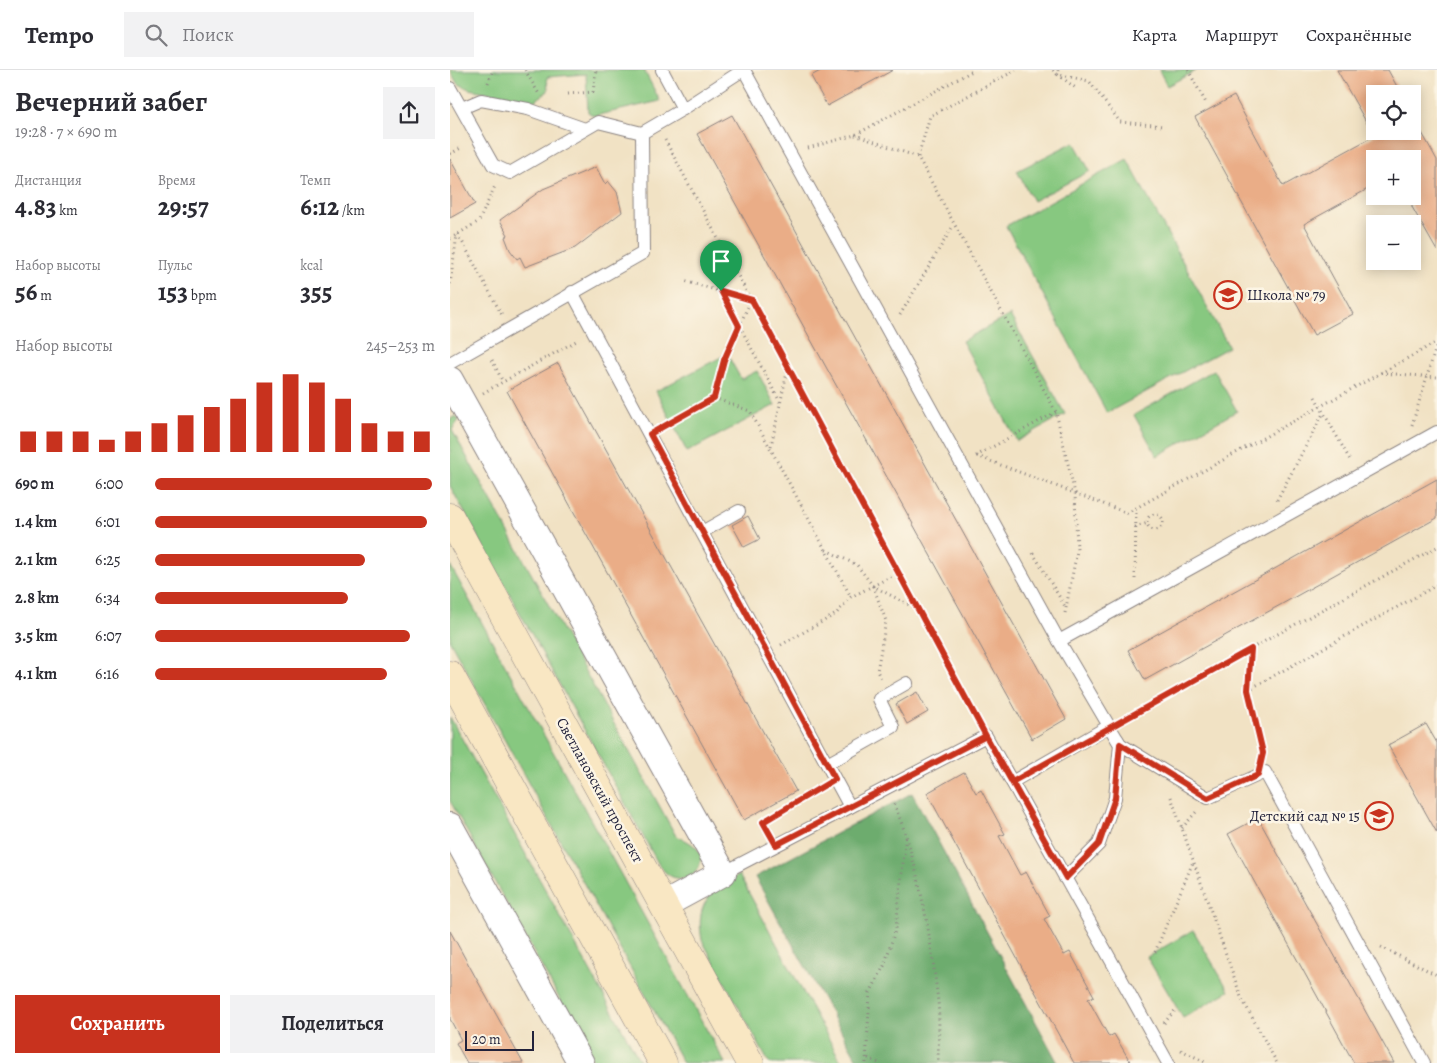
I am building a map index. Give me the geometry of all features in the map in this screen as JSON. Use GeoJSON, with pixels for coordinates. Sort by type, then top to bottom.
{"type":"FeatureCollection","features":[{"type":"Feature","properties":{"kind":"main road","name":"Светлановский проспект"},"geometry":{"type":"LineString","coordinates":[[450,517],[750,1063]]}},
{"type":"Feature","properties":{"kind":"main road"},"geometry":{"type":"LineString","coordinates":[[450,675],[663,1063]]}},
{"type":"Feature","properties":{"kind":"street"},"geometry":{"type":"LineString","coordinates":[[450,380],[723,872],[664,905]]}},
{"type":"Feature","properties":{"kind":"street"},"geometry":{"type":"LineString","coordinates":[[450,826],[581,1063]]}},
{"type":"Feature","properties":{"kind":"lane"},"geometry":{"type":"LineString","coordinates":[[662,70],[683,109]]}},
{"type":"Feature","properties":{"kind":"lane"},"geometry":{"type":"LineString","coordinates":[[450,88],[493,166],[510,173],[598,122],[642,133],[743,70],[1059,641],[1120,744],[1208,798],[1264,772],[1424,1063]]}},
{"type":"Feature","properties":{"kind":"lane"},"geometry":{"type":"LineString","coordinates":[[462,108],[481,100],[528,109],[585,129]]}},
{"type":"Feature","properties":{"kind":"lane"},"geometry":{"type":"LineString","coordinates":[[450,363],[643,253],[642,133]]}},
{"type":"Feature","properties":{"kind":"lane"},"geometry":{"type":"LineString","coordinates":[[572,292],[850,807]]}},
{"type":"Feature","properties":{"kind":"lane"},"geometry":{"type":"LineString","coordinates":[[1059,641],[1437,432]]}},
{"type":"Feature","properties":{"kind":"lane"},"geometry":{"type":"LineString","coordinates":[[702,532],[740,511]]}},
{"type":"Feature","properties":{"kind":"lane"},"geometry":{"type":"LineString","coordinates":[[828,764],[893,727],[879,699],[907,683]]}},
{"type":"Feature","properties":{"kind":"lane"},"geometry":{"type":"LineString","coordinates":[[1012,782],[1109,726]]}},
{"type":"Feature","properties":{"kind":"lane"},"geometry":{"type":"LineString","coordinates":[[723,872],[986,736],[1168,1063]]}},
{"type":"Feature","properties":{"kind":"lane"},"geometry":{"type":"LineString","coordinates":[[1066,878],[1099,844],[1115,798],[1120,744]]}},
{"type":"Feature","properties":{"kind":"path"},"geometry":{"type":"LineString","coordinates":[[568,94],[593,92],[596,70]]}},
{"type":"Feature","properties":{"kind":"path"},"geometry":{"type":"LineString","coordinates":[[789,154],[855,135],[974,70]]}},
{"type":"Feature","properties":{"kind":"path"},"geometry":{"type":"LineString","coordinates":[[918,157],[930,116],[1016,70]]}},
{"type":"Feature","properties":{"kind":"path"},"geometry":{"type":"LineString","coordinates":[[1053,70],[1089,81],[1120,122],[1164,126]]}},
{"type":"Feature","properties":{"kind":"path"},"geometry":{"type":"LineString","coordinates":[[1188,70],[1206,103]]}},
{"type":"Feature","properties":{"kind":"path"},"geometry":{"type":"LineString","coordinates":[[1058,72],[1077,89]]}},
{"type":"Feature","properties":{"kind":"path"},"geometry":{"type":"LineString","coordinates":[[657,124],[986,736]]}},
{"type":"Feature","properties":{"kind":"path"},"geometry":{"type":"LineString","coordinates":[[855,135],[918,157],[1056,412],[1074,494],[1077,551],[1059,641]]}},
{"type":"Feature","properties":{"kind":"path"},"geometry":{"type":"LineString","coordinates":[[450,238],[479,221],[502,170]]}},
{"type":"Feature","properties":{"kind":"path"},"geometry":{"type":"LineString","coordinates":[[889,334],[954,225]]}},
{"type":"Feature","properties":{"kind":"path"},"geometry":{"type":"LineString","coordinates":[[450,284],[458,234]]}},
{"type":"Feature","properties":{"kind":"path"},"geometry":{"type":"LineString","coordinates":[[458,234],[510,329]]}},
{"type":"Feature","properties":{"kind":"path"},"geometry":{"type":"LineString","coordinates":[[684,280],[752,300]]}},
{"type":"Feature","properties":{"kind":"path"},"geometry":{"type":"LineString","coordinates":[[721,291],[780,402]]}},
{"type":"Feature","properties":{"kind":"path"},"geometry":{"type":"LineString","coordinates":[[650,434],[714,398],[724,360],[752,300]]}},
{"type":"Feature","properties":{"kind":"path"},"geometry":{"type":"LineString","coordinates":[[475,398],[593,331]]}},
{"type":"Feature","properties":{"kind":"path"},"geometry":{"type":"LineString","coordinates":[[976,456],[1128,513],[1437,343]]}},
{"type":"Feature","properties":{"kind":"path"},"geometry":{"type":"LineString","coordinates":[[1404,450],[1437,343]]}},
{"type":"Feature","properties":{"kind":"path"},"geometry":{"type":"LineString","coordinates":[[483,344],[503,382]]}},
{"type":"Feature","properties":{"kind":"path"},"geometry":{"type":"LineString","coordinates":[[770,447],[788,368]]}},
{"type":"Feature","properties":{"kind":"path"},"geometry":{"type":"LineString","coordinates":[[1381,373],[1437,377]]}},
{"type":"Feature","properties":{"kind":"path"},"geometry":{"type":"LineString","coordinates":[[1315,397],[1358,475]]}},
{"type":"Feature","properties":{"kind":"path"},"geometry":{"type":"LineString","coordinates":[[714,398],[750,411],[851,598]]}},
{"type":"Feature","properties":{"kind":"path"},"geometry":{"type":"LineString","coordinates":[[961,464],[1056,412]]}},
{"type":"Feature","properties":{"kind":"path"},"geometry":{"type":"LineString","coordinates":[[1261,529],[1324,412]]}},
{"type":"Feature","properties":{"kind":"path"},"geometry":{"type":"LineString","coordinates":[[1134,600],[1136,509]]}},
{"type":"Feature","properties":{"kind":"path"},"geometry":{"type":"LineString","coordinates":[[1135,527],[1148,523],[1152,514],[1160,515],[1163,519],[1160,529],[1155,530],[1148,523]]}},
{"type":"Feature","properties":{"kind":"path"},"geometry":{"type":"LineString","coordinates":[[1109,726],[1437,547]]}},
{"type":"Feature","properties":{"kind":"path"},"geometry":{"type":"LineString","coordinates":[[825,550],[857,565],[873,586],[886,621],[877,671],[887,694]]}},
{"type":"Feature","properties":{"kind":"path"},"geometry":{"type":"LineString","coordinates":[[767,653],[836,614],[851,598],[898,573]]}},
{"type":"Feature","properties":{"kind":"path"},"geometry":{"type":"LineString","coordinates":[[1248,690],[1437,585]]}},
{"type":"Feature","properties":{"kind":"path"},"geometry":{"type":"LineString","coordinates":[[873,586],[918,609]]}},
{"type":"Feature","properties":{"kind":"path"},"geometry":{"type":"LineString","coordinates":[[1251,649],[1248,690],[1263,753],[1258,775]]}},
{"type":"Feature","properties":{"kind":"path"},"geometry":{"type":"LineString","coordinates":[[1162,770],[1241,997],[1277,1063]]}},
{"type":"Feature","properties":{"kind":"path"},"geometry":{"type":"LineString","coordinates":[[776,845],[763,822],[835,779]]}},
{"type":"Feature","properties":{"kind":"path"},"geometry":{"type":"LineString","coordinates":[[887,787],[906,831],[925,922],[938,1003],[938,1063]]}},
{"type":"Feature","properties":{"kind":"path"},"geometry":{"type":"LineString","coordinates":[[866,1063],[868,1058],[870,994],[884,966],[896,928],[906,831]]}},
{"type":"Feature","properties":{"kind":"path"},"geometry":{"type":"LineString","coordinates":[[1155,952],[1194,862]]}},
{"type":"Feature","properties":{"kind":"path"},"geometry":{"type":"LineString","coordinates":[[1354,933],[1437,975]]}},
{"type":"Feature","properties":{"kind":"path"},"geometry":{"type":"LineString","coordinates":[[868,1058],[878,1063]]}},
{"type":"Feature","properties":{"kind":"green space"},"geometry":{"type":"Polygon","coordinates":[[[450,70],[644,70],[660,101],[594,116],[588,112],[586,74],[547,77],[548,91],[535,101],[469,89],[457,83],[450,70]]]}},
{"type":"Feature","properties":{"kind":"green space"},"geometry":{"type":"Polygon","coordinates":[[[1159,70],[1197,70],[1167,86],[1159,70]]]}},
{"type":"Feature","properties":{"kind":"green space"},"geometry":{"type":"Polygon","coordinates":[[[1074,142],[1090,171],[1033,201],[1017,171],[1074,142]]]}},
{"type":"Feature","properties":{"kind":"green space"},"geometry":{"type":"Polygon","coordinates":[[[1127,159],[1229,347],[1107,413],[1006,226],[1127,159]]]}},
{"type":"Feature","properties":{"kind":"green space"},"geometry":{"type":"Polygon","coordinates":[[[1010,315],[1065,414],[1017,441],[962,341],[1010,315]]]}},
{"type":"Feature","properties":{"kind":"green space"},"geometry":{"type":"Polygon","coordinates":[[[727,354],[741,379],[757,371],[775,405],[687,452],[656,391],[727,354]]]}},
{"type":"Feature","properties":{"kind":"green space"},"geometry":{"type":"Polygon","coordinates":[[[1214,370],[1237,411],[1157,456],[1134,415],[1214,370]]]}},
{"type":"Feature","properties":{"kind":"green space"},"geometry":{"type":"Polygon","coordinates":[[[456,416],[459,420],[452,430],[676,836],[690,843],[699,852],[701,857],[698,869],[692,876],[682,879],[673,877],[666,873],[659,865],[450,486],[450,419],[456,416]]]}},
{"type":"Feature","properties":{"kind":"green space"},"geometry":{"type":"Polygon","coordinates":[[[450,565],[725,1063],[683,1063],[450,641],[450,565]]]}},
{"type":"Feature","properties":{"kind":"green space"},"geometry":{"type":"Polygon","coordinates":[[[450,717],[641,1063],[595,1063],[450,801],[450,717]]]}},
{"type":"Feature","properties":{"kind":"green space"},"geometry":{"type":"Polygon","coordinates":[[[912,793],[1058,1063],[859,1063],[755,877],[912,793]]]}},
{"type":"Feature","properties":{"kind":"green space"},"geometry":{"type":"Polygon","coordinates":[[[739,875],[842,1063],[769,1063],[702,940],[700,928],[703,908],[712,893],[739,875]]]}},
{"type":"Feature","properties":{"kind":"green space"},"geometry":{"type":"Polygon","coordinates":[[[1193,930],[1229,991],[1183,1018],[1147,957],[1193,930]]]}},
{"type":"Feature","properties":{"kind":"building"},"geometry":{"type":"Polygon","coordinates":[[[822,70],[893,70],[827,106],[811,76],[822,70]]]}},
{"type":"Feature","properties":{"kind":"building"},"geometry":{"type":"Polygon","coordinates":[[[1337,70],[1388,70],[1396,85],[1366,85],[1366,122],[1337,70]]]}},
{"type":"Feature","properties":{"kind":"building"},"geometry":{"type":"Polygon","coordinates":[[[1234,96],[1283,186],[1367,140],[1421,140],[1421,131],[1437,160],[1437,251],[1421,223],[1421,215],[1417,215],[1412,207],[1412,205],[1421,205],[1421,150],[1366,150],[1366,190],[1304,224],[1353,314],[1314,335],[1195,117],[1234,96]]]}},
{"type":"Feature","properties":{"kind":"building"},"geometry":{"type":"Polygon","coordinates":[[[732,115],[1066,719],[1032,739],[697,134],[732,115]]]}},
{"type":"Feature","properties":{"kind":"building"},"geometry":{"type":"Polygon","coordinates":[[[450,159],[475,204],[450,218],[450,159]]]}},
{"type":"Feature","properties":{"kind":"building"},"geometry":{"type":"Polygon","coordinates":[[[596,167],[605,184],[608,181],[617,192],[622,212],[575,248],[525,267],[520,257],[517,259],[510,250],[505,237],[508,235],[500,220],[543,189],[596,167]]]}},
{"type":"Feature","properties":{"kind":"building"},"geometry":{"type":"Polygon","coordinates":[[[558,363],[796,791],[744,820],[507,391],[558,363]]]}},
{"type":"Feature","properties":{"kind":"building"},"geometry":{"type":"Polygon","coordinates":[[[1437,479],[1437,518],[1145,680],[1128,650],[1437,479]]]}},
{"type":"Feature","properties":{"kind":"building"},"geometry":{"type":"Polygon","coordinates":[[[748,516],[760,539],[744,547],[732,525],[748,516]]]}},
{"type":"Feature","properties":{"kind":"building"},"geometry":{"type":"Polygon","coordinates":[[[917,692],[928,712],[907,724],[896,704],[917,692]]]}},
{"type":"Feature","properties":{"kind":"building"},"geometry":{"type":"Polygon","coordinates":[[[1426,724],[1437,743],[1437,833],[1388,745],[1426,724]]]}},
{"type":"Feature","properties":{"kind":"building"},"geometry":{"type":"Polygon","coordinates":[[[964,772],[976,793],[981,790],[1005,834],[999,836],[1020,875],[1026,872],[1050,916],[1044,919],[1064,955],[1070,952],[1094,996],[1088,999],[1109,1037],[1114,1034],[1131,1063],[1074,1063],[927,793],[964,772]]]}},
{"type":"Feature","properties":{"kind":"building"},"geometry":{"type":"Polygon","coordinates":[[[1258,818],[1394,1063],[1354,1063],[1228,834],[1258,818]]]}},
{"type":"Feature","properties":{"kind":"building"},"geometry":{"type":"Polygon","coordinates":[[[450,931],[523,1063],[467,1063],[456,1043],[461,1040],[450,1019],[450,931]]]}},
{"type":"Feature","properties":{"kind":"place","name":"Школа № 79"},"geometry":{"type":"Point","coordinates":[1228,295]}},
{"type":"Feature","properties":{"kind":"place","name":"Детский сад № 15"},"geometry":{"type":"Point","coordinates":[1379,816]}},
{"type":"Feature","properties":{"kind":"route"},"geometry":{"type":"LineString","coordinates":[[721,291],[739,326],[724,360],[714,398],[650,434],[835,779],[763,822],[776,845],[986,736],[1012,782],[1109,726],[1251,649],[1248,690],[1263,753],[1258,775],[1208,798],[1120,744],[1115,798],[1099,844],[1066,878],[986,736],[752,300],[721,291]]}}]}
